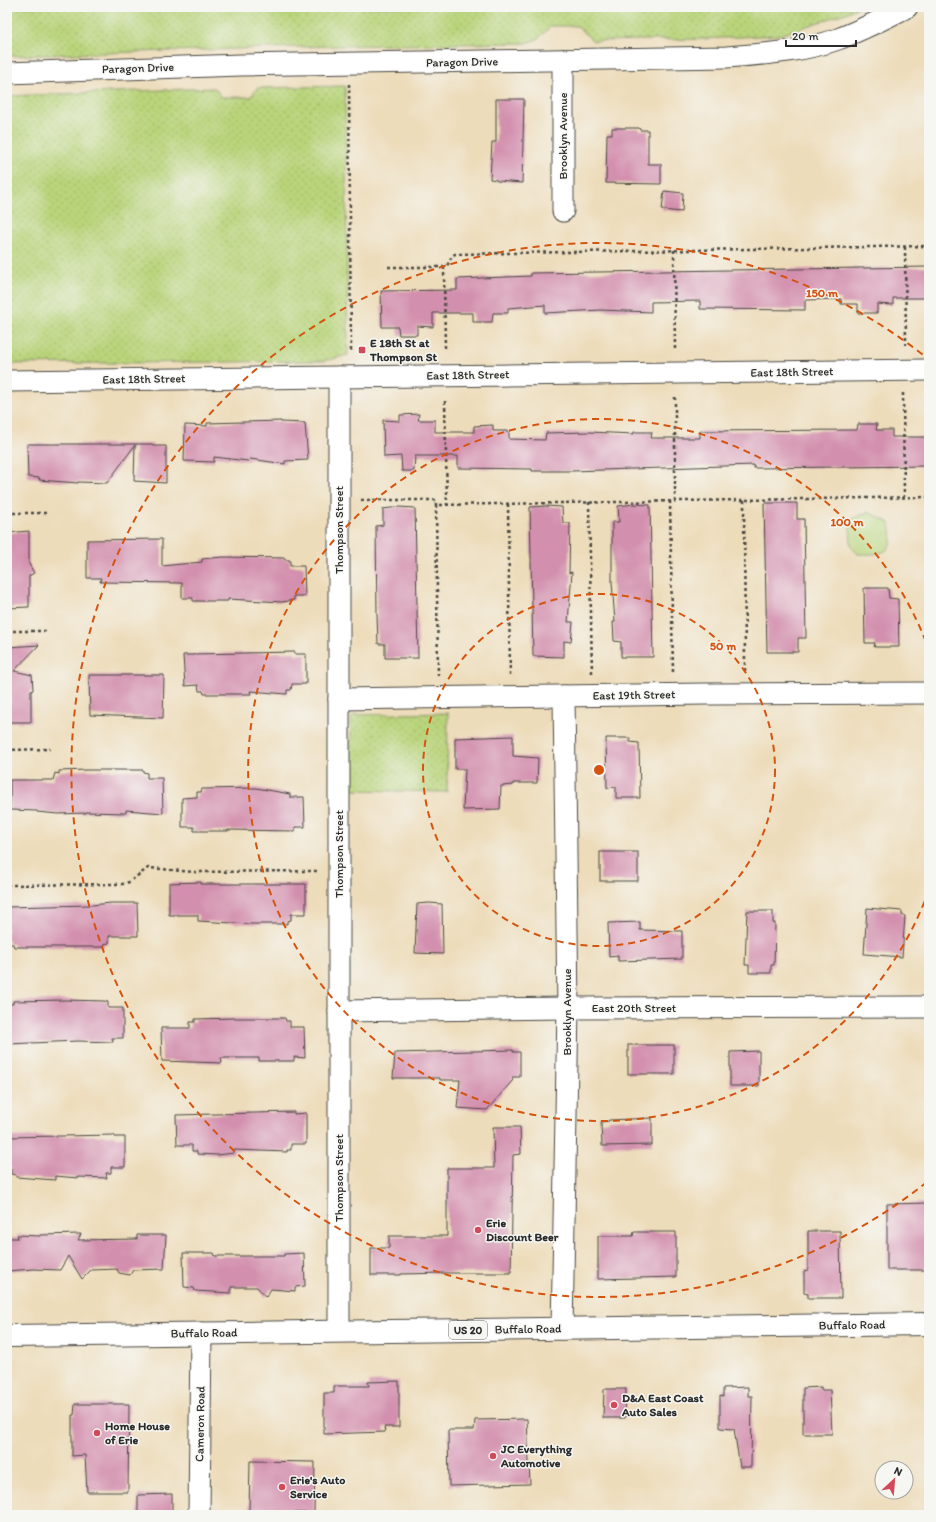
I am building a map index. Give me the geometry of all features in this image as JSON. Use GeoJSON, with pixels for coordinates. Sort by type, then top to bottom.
{"type":"FeatureCollection","features":[{"type":"Feature","properties":{"kind":"main road","name":"Buffalo Road"},"geometry":{"type":"LineString","coordinates":[[7,1336],[929,1324]]}},
{"type":"Feature","properties":{"kind":"street","name":"Paragon Drive"},"geometry":{"type":"LineString","coordinates":[[7,73],[249,65],[726,57],[807,47],[837,39],[908,7]]}},
{"type":"Feature","properties":{"kind":"street","name":"Brooklyn Avenue"},"geometry":{"type":"LineString","coordinates":[[563,60],[563,211]]}},
{"type":"Feature","properties":{"kind":"street","name":"East 18th Street"},"geometry":{"type":"LineString","coordinates":[[7,381],[929,370]]}},
{"type":"Feature","properties":{"kind":"street","name":"Thompson Street"},"geometry":{"type":"LineString","coordinates":[[339,376],[339,1332]]}},
{"type":"Feature","properties":{"kind":"street","name":"East 19th Street"},"geometry":{"type":"LineString","coordinates":[[339,699],[929,693]]}},
{"type":"Feature","properties":{"kind":"street","name":"Brooklyn Avenue"},"geometry":{"type":"LineString","coordinates":[[562,1329],[568,1008],[564,696]]}},
{"type":"Feature","properties":{"kind":"street","name":"East 20th Street"},"geometry":{"type":"LineString","coordinates":[[339,1011],[568,1008],[929,1007]]}},
{"type":"Feature","properties":{"kind":"street","name":"Cameron Road"},"geometry":{"type":"LineString","coordinates":[[199,1515],[201,1334]]}},
{"type":"Feature","properties":{"kind":"path"},"geometry":{"type":"LineString","coordinates":[[349,82],[351,352]]}},
{"type":"Feature","properties":{"kind":"path"},"geometry":{"type":"LineString","coordinates":[[388,267],[444,267],[447,266],[452,256],[455,254],[929,246]]}},
{"type":"Feature","properties":{"kind":"path"},"geometry":{"type":"LineString","coordinates":[[904,247],[906,346]]}},
{"type":"Feature","properties":{"kind":"path"},"geometry":{"type":"LineString","coordinates":[[674,250],[675,349]]}},
{"type":"Feature","properties":{"kind":"path"},"geometry":{"type":"LineString","coordinates":[[444,267],[445,351]]}},
{"type":"Feature","properties":{"kind":"path"},"geometry":{"type":"LineString","coordinates":[[903,394],[904,497]]}},
{"type":"Feature","properties":{"kind":"path"},"geometry":{"type":"LineString","coordinates":[[674,397],[675,501]]}},
{"type":"Feature","properties":{"kind":"path"},"geometry":{"type":"LineString","coordinates":[[445,401],[447,505]]}},
{"type":"Feature","properties":{"kind":"path"},"geometry":{"type":"LineString","coordinates":[[436,505],[929,497]]}},
{"type":"Feature","properties":{"kind":"path"},"geometry":{"type":"LineString","coordinates":[[353,500],[436,500],[438,676]]}},
{"type":"Feature","properties":{"kind":"path"},"geometry":{"type":"LineString","coordinates":[[744,500],[745,674]]}},
{"type":"Feature","properties":{"kind":"path"},"geometry":{"type":"LineString","coordinates":[[670,501],[673,674]]}},
{"type":"Feature","properties":{"kind":"path"},"geometry":{"type":"LineString","coordinates":[[589,502],[592,674]]}},
{"type":"Feature","properties":{"kind":"path"},"geometry":{"type":"LineString","coordinates":[[508,504],[510,683]]}},
{"type":"Feature","properties":{"kind":"path"},"geometry":{"type":"LineString","coordinates":[[7,513],[47,513]]}},
{"type":"Feature","properties":{"kind":"path"},"geometry":{"type":"LineString","coordinates":[[7,631],[48,631]]}},
{"type":"Feature","properties":{"kind":"path"},"geometry":{"type":"LineString","coordinates":[[7,750],[50,748]]}},
{"type":"Feature","properties":{"kind":"path"},"geometry":{"type":"LineString","coordinates":[[7,885],[123,884],[130,882],[148,868],[195,872],[322,871]]}},
{"type":"Feature","properties":{"kind":"green space"},"geometry":{"type":"Polygon","coordinates":[[[7,7],[859,7],[846,13],[780,35],[703,39],[593,41],[577,26],[551,26],[538,39],[526,43],[332,46],[7,56],[7,7]]]}},
{"type":"Feature","properties":{"kind":"green space"},"geometry":{"type":"Polygon","coordinates":[[[345,86],[348,355],[324,361],[7,364],[7,96],[215,88],[221,97],[251,97],[257,88],[345,86]]]}},
{"type":"Feature","properties":{"kind":"green space"},"geometry":{"type":"Polygon","coordinates":[[[868,512],[890,523],[892,535],[891,543],[888,549],[881,553],[858,554],[851,547],[850,525],[853,518],[868,512]]]}},
{"type":"Feature","properties":{"kind":"green space"},"geometry":{"type":"Polygon","coordinates":[[[448,713],[447,792],[350,790],[351,718],[354,715],[448,713]]]}},
{"type":"Feature","properties":{"kind":"building"},"geometry":{"type":"Polygon","coordinates":[[[496,99],[524,99],[522,183],[490,179],[492,142],[496,142],[496,99]]]}},
{"type":"Feature","properties":{"kind":"building"},"geometry":{"type":"Polygon","coordinates":[[[612,128],[639,128],[640,130],[648,130],[648,164],[661,164],[661,184],[606,183],[607,134],[612,134],[612,128]]]}},
{"type":"Feature","properties":{"kind":"building"},"geometry":{"type":"Polygon","coordinates":[[[664,191],[683,193],[682,212],[662,210],[664,191]]]}},
{"type":"Feature","properties":{"kind":"building"},"geometry":{"type":"Polygon","coordinates":[[[929,267],[929,298],[893,298],[893,305],[877,304],[877,313],[858,313],[858,304],[841,304],[841,299],[805,300],[805,310],[700,309],[700,301],[651,302],[651,312],[601,310],[545,313],[545,305],[508,308],[508,313],[493,313],[492,322],[473,322],[473,313],[433,313],[433,327],[417,326],[417,335],[399,335],[398,327],[382,327],[381,291],[457,290],[457,279],[531,276],[531,273],[929,267]]]}},
{"type":"Feature","properties":{"kind":"building"},"geometry":{"type":"Polygon","coordinates":[[[419,414],[418,420],[435,420],[435,432],[474,432],[474,426],[493,425],[493,431],[509,431],[509,439],[545,440],[546,433],[589,432],[634,434],[634,432],[652,432],[651,438],[700,438],[700,431],[857,430],[858,424],[877,424],[876,430],[892,430],[892,437],[929,437],[929,466],[754,468],[754,465],[532,471],[532,469],[458,468],[458,456],[415,456],[414,471],[402,471],[401,456],[384,457],[383,420],[400,421],[400,415],[419,414]]]}},
{"type":"Feature","properties":{"kind":"building"},"geometry":{"type":"Polygon","coordinates":[[[281,421],[305,423],[308,460],[285,461],[285,464],[250,459],[248,461],[214,457],[214,462],[184,461],[185,425],[207,426],[207,423],[281,421]]]}},
{"type":"Feature","properties":{"kind":"building"},"geometry":{"type":"Polygon","coordinates":[[[27,444],[152,444],[153,446],[166,446],[166,483],[134,481],[135,445],[107,483],[78,483],[39,480],[40,478],[28,477],[27,444]]]}},
{"type":"Feature","properties":{"kind":"building"},"geometry":{"type":"Polygon","coordinates":[[[764,503],[797,503],[797,519],[804,519],[806,638],[798,638],[798,652],[767,652],[764,503]]]}},
{"type":"Feature","properties":{"kind":"building"},"geometry":{"type":"Polygon","coordinates":[[[634,504],[650,505],[653,657],[621,657],[621,642],[614,641],[613,622],[615,622],[612,582],[612,522],[619,522],[618,506],[634,504]]]}},
{"type":"Feature","properties":{"kind":"building"},"geometry":{"type":"Polygon","coordinates":[[[399,507],[415,508],[418,658],[385,658],[385,644],[378,644],[376,526],[383,525],[383,509],[399,507]]]}},
{"type":"Feature","properties":{"kind":"building"},"geometry":{"type":"Polygon","coordinates":[[[530,507],[562,507],[563,523],[570,523],[569,573],[572,572],[568,622],[573,622],[571,642],[564,641],[564,657],[533,656],[530,507]]]}},
{"type":"Feature","properties":{"kind":"building"},"geometry":{"type":"Polygon","coordinates":[[[29,531],[29,564],[34,573],[29,576],[29,607],[7,608],[7,533],[29,531]]]}},
{"type":"Feature","properties":{"kind":"building"},"geometry":{"type":"Polygon","coordinates":[[[162,539],[162,566],[202,562],[202,559],[223,557],[285,558],[285,560],[290,560],[290,566],[304,566],[305,596],[294,596],[294,600],[282,602],[228,599],[228,601],[193,601],[193,598],[182,598],[182,583],[100,582],[101,578],[87,578],[87,540],[162,539]]]}},
{"type":"Feature","properties":{"kind":"building"},"geometry":{"type":"Polygon","coordinates":[[[864,588],[888,588],[889,598],[898,599],[899,647],[874,647],[875,643],[865,643],[864,588]]]}},
{"type":"Feature","properties":{"kind":"building"},"geometry":{"type":"Polygon","coordinates":[[[39,645],[14,671],[32,675],[33,690],[31,691],[31,722],[7,722],[7,647],[39,645]]]}},
{"type":"Feature","properties":{"kind":"building"},"geometry":{"type":"Polygon","coordinates":[[[295,652],[295,654],[306,654],[306,684],[292,684],[291,690],[287,690],[287,694],[250,691],[251,694],[204,694],[203,691],[199,691],[198,685],[185,686],[183,655],[295,652]]]}},
{"type":"Feature","properties":{"kind":"building"},"geometry":{"type":"Polygon","coordinates":[[[89,675],[164,675],[163,718],[90,715],[89,675]]]}},
{"type":"Feature","properties":{"kind":"building"},"geometry":{"type":"Polygon","coordinates":[[[513,736],[513,756],[538,758],[537,783],[513,783],[513,785],[501,786],[500,809],[463,810],[465,769],[455,769],[455,738],[513,736]]]}},
{"type":"Feature","properties":{"kind":"building"},"geometry":{"type":"Polygon","coordinates":[[[606,738],[630,738],[630,742],[639,743],[640,798],[616,798],[616,787],[607,788],[606,738]]]}},
{"type":"Feature","properties":{"kind":"building"},"geometry":{"type":"Polygon","coordinates":[[[143,770],[143,772],[147,773],[147,778],[162,778],[163,813],[126,810],[126,813],[86,812],[58,814],[37,811],[10,810],[10,780],[53,780],[55,773],[59,774],[59,771],[143,770]]]}},
{"type":"Feature","properties":{"kind":"building"},"geometry":{"type":"Polygon","coordinates":[[[256,788],[290,794],[290,797],[304,797],[305,827],[295,827],[295,831],[194,831],[194,827],[182,827],[182,798],[197,797],[197,792],[201,792],[202,789],[256,788]]]}},
{"type":"Feature","properties":{"kind":"building"},"geometry":{"type":"Polygon","coordinates":[[[600,852],[638,852],[638,881],[600,881],[600,852]]]}},
{"type":"Feature","properties":{"kind":"building"},"geometry":{"type":"Polygon","coordinates":[[[201,882],[201,884],[306,884],[306,914],[291,914],[291,920],[287,921],[287,924],[250,924],[198,921],[198,915],[169,915],[169,883],[201,882]]]}},
{"type":"Feature","properties":{"kind":"building"},"geometry":{"type":"Polygon","coordinates":[[[137,903],[138,936],[109,936],[109,943],[104,944],[104,947],[14,947],[13,944],[9,944],[9,939],[7,939],[7,907],[92,905],[137,903]]]}},
{"type":"Feature","properties":{"kind":"building"},"geometry":{"type":"Polygon","coordinates":[[[417,904],[442,904],[443,954],[415,953],[417,904]]]}},
{"type":"Feature","properties":{"kind":"building"},"geometry":{"type":"Polygon","coordinates":[[[867,908],[902,911],[902,915],[905,916],[902,957],[864,954],[867,908]]]}},
{"type":"Feature","properties":{"kind":"building"},"geometry":{"type":"Polygon","coordinates":[[[747,911],[773,911],[773,923],[775,923],[774,965],[771,965],[771,973],[749,973],[749,965],[745,965],[747,911]]]}},
{"type":"Feature","properties":{"kind":"building"},"geometry":{"type":"Polygon","coordinates":[[[640,922],[640,930],[682,931],[682,959],[618,961],[618,956],[609,957],[608,923],[640,922]]]}},
{"type":"Feature","properties":{"kind":"building"},"geometry":{"type":"Polygon","coordinates":[[[13,1001],[104,1001],[108,1002],[108,1008],[123,1008],[123,1038],[112,1038],[113,1042],[78,1041],[7,1044],[7,1010],[9,1010],[9,1004],[13,1004],[13,1001]]]}},
{"type":"Feature","properties":{"kind":"building"},"geometry":{"type":"Polygon","coordinates":[[[285,1018],[286,1021],[290,1021],[290,1027],[304,1027],[305,1058],[294,1057],[294,1061],[259,1061],[259,1058],[221,1058],[222,1063],[162,1061],[161,1028],[190,1028],[190,1022],[195,1022],[195,1019],[285,1018]]]}},
{"type":"Feature","properties":{"kind":"building"},"geometry":{"type":"Polygon","coordinates":[[[628,1045],[674,1045],[674,1074],[628,1074],[628,1045]]]}},
{"type":"Feature","properties":{"kind":"building"},"geometry":{"type":"Polygon","coordinates":[[[513,1050],[513,1052],[520,1052],[520,1077],[512,1077],[513,1080],[487,1110],[457,1108],[460,1080],[440,1080],[440,1078],[393,1078],[395,1053],[513,1050]]]}},
{"type":"Feature","properties":{"kind":"building"},"geometry":{"type":"Polygon","coordinates":[[[759,1051],[759,1086],[730,1086],[730,1052],[759,1051]]]}},
{"type":"Feature","properties":{"kind":"building"},"geometry":{"type":"Polygon","coordinates":[[[294,1112],[294,1114],[306,1113],[306,1144],[291,1144],[291,1150],[287,1150],[287,1152],[234,1150],[234,1153],[217,1155],[197,1154],[197,1151],[192,1151],[192,1145],[177,1145],[176,1115],[294,1112]]]}},
{"type":"Feature","properties":{"kind":"building"},"geometry":{"type":"Polygon","coordinates":[[[652,1118],[652,1145],[602,1146],[601,1122],[609,1120],[652,1118]]]}},
{"type":"Feature","properties":{"kind":"building"},"geometry":{"type":"Polygon","coordinates":[[[493,1127],[520,1127],[521,1154],[513,1155],[511,1273],[371,1275],[371,1248],[389,1248],[389,1236],[447,1236],[447,1168],[494,1168],[493,1127]]]}},
{"type":"Feature","properties":{"kind":"building"},"geometry":{"type":"Polygon","coordinates":[[[114,1135],[115,1137],[125,1137],[125,1167],[111,1167],[111,1173],[106,1173],[107,1178],[55,1176],[55,1180],[16,1177],[16,1175],[11,1174],[11,1168],[7,1168],[7,1137],[114,1135]]]}},
{"type":"Feature","properties":{"kind":"building"},"geometry":{"type":"Polygon","coordinates":[[[929,1203],[929,1270],[887,1270],[887,1204],[929,1203]]]}},
{"type":"Feature","properties":{"kind":"building"},"geometry":{"type":"Polygon","coordinates":[[[808,1231],[840,1231],[841,1298],[808,1298],[808,1294],[804,1293],[804,1271],[808,1270],[808,1231]]]}},
{"type":"Feature","properties":{"kind":"building"},"geometry":{"type":"Polygon","coordinates":[[[634,1232],[676,1232],[676,1277],[598,1279],[598,1236],[633,1236],[634,1232]]]}},
{"type":"Feature","properties":{"kind":"building"},"geometry":{"type":"Polygon","coordinates":[[[81,1234],[78,1240],[137,1239],[137,1235],[166,1235],[164,1269],[133,1270],[130,1275],[119,1273],[117,1269],[91,1270],[82,1279],[68,1256],[60,1270],[34,1269],[7,1271],[7,1238],[18,1238],[17,1235],[40,1236],[81,1234]]]}},
{"type":"Feature","properties":{"kind":"building"},"geometry":{"type":"Polygon","coordinates":[[[183,1253],[214,1253],[215,1256],[284,1256],[284,1254],[304,1253],[305,1286],[295,1287],[295,1291],[271,1289],[266,1297],[257,1287],[231,1287],[231,1293],[195,1291],[194,1288],[184,1287],[183,1253]]]}},
{"type":"Feature","properties":{"kind":"building"},"geometry":{"type":"Polygon","coordinates":[[[399,1381],[399,1427],[384,1427],[385,1432],[324,1434],[324,1393],[334,1393],[334,1386],[369,1386],[368,1382],[399,1381]]]}},
{"type":"Feature","properties":{"kind":"building"},"geometry":{"type":"Polygon","coordinates":[[[748,1387],[748,1396],[752,1396],[751,1467],[740,1467],[734,1429],[720,1428],[720,1396],[723,1397],[723,1388],[748,1387]]]}},
{"type":"Feature","properties":{"kind":"building"},"geometry":{"type":"Polygon","coordinates":[[[821,1387],[821,1390],[830,1390],[832,1434],[803,1434],[803,1388],[821,1387]]]}},
{"type":"Feature","properties":{"kind":"building"},"geometry":{"type":"Polygon","coordinates":[[[604,1389],[626,1389],[625,1418],[603,1418],[604,1389]]]}},
{"type":"Feature","properties":{"kind":"building"},"geometry":{"type":"Polygon","coordinates":[[[75,1404],[129,1404],[128,1492],[87,1492],[85,1455],[72,1456],[72,1415],[74,1415],[75,1404]]]}},
{"type":"Feature","properties":{"kind":"building"},"geometry":{"type":"Polygon","coordinates":[[[527,1419],[530,1484],[449,1486],[448,1430],[474,1430],[475,1420],[527,1419]]]}},
{"type":"Feature","properties":{"kind":"building","name":"Erie's Auto Service"},"geometry":{"type":"Polygon","coordinates":[[[250,1461],[315,1462],[314,1513],[249,1512],[250,1461]]]}},
{"type":"Feature","properties":{"kind":"building"},"geometry":{"type":"Polygon","coordinates":[[[172,1494],[172,1515],[138,1515],[138,1495],[172,1494]]]}},
{"type":"Feature","properties":{"kind":"place","name":"E 18th St at Thompson St"},"geometry":{"type":"Point","coordinates":[362,350]}},
{"type":"Feature","properties":{"kind":"place","name":"Erie Discount Beer"},"geometry":{"type":"Point","coordinates":[478,1230]}},
{"type":"Feature","properties":{"kind":"place","name":"D&A East Coast Auto Sales"},"geometry":{"type":"Point","coordinates":[614,1405]}},
{"type":"Feature","properties":{"kind":"place","name":"Home House of Erie"},"geometry":{"type":"Point","coordinates":[97,1433]}},
{"type":"Feature","properties":{"kind":"place","name":"JC Everything Automotive"},"geometry":{"type":"Point","coordinates":[493,1456]}},
{"type":"Feature","properties":{"kind":"place","name":"Erie's Auto Service"},"geometry":{"type":"Point","coordinates":[282,1487]}}]}
